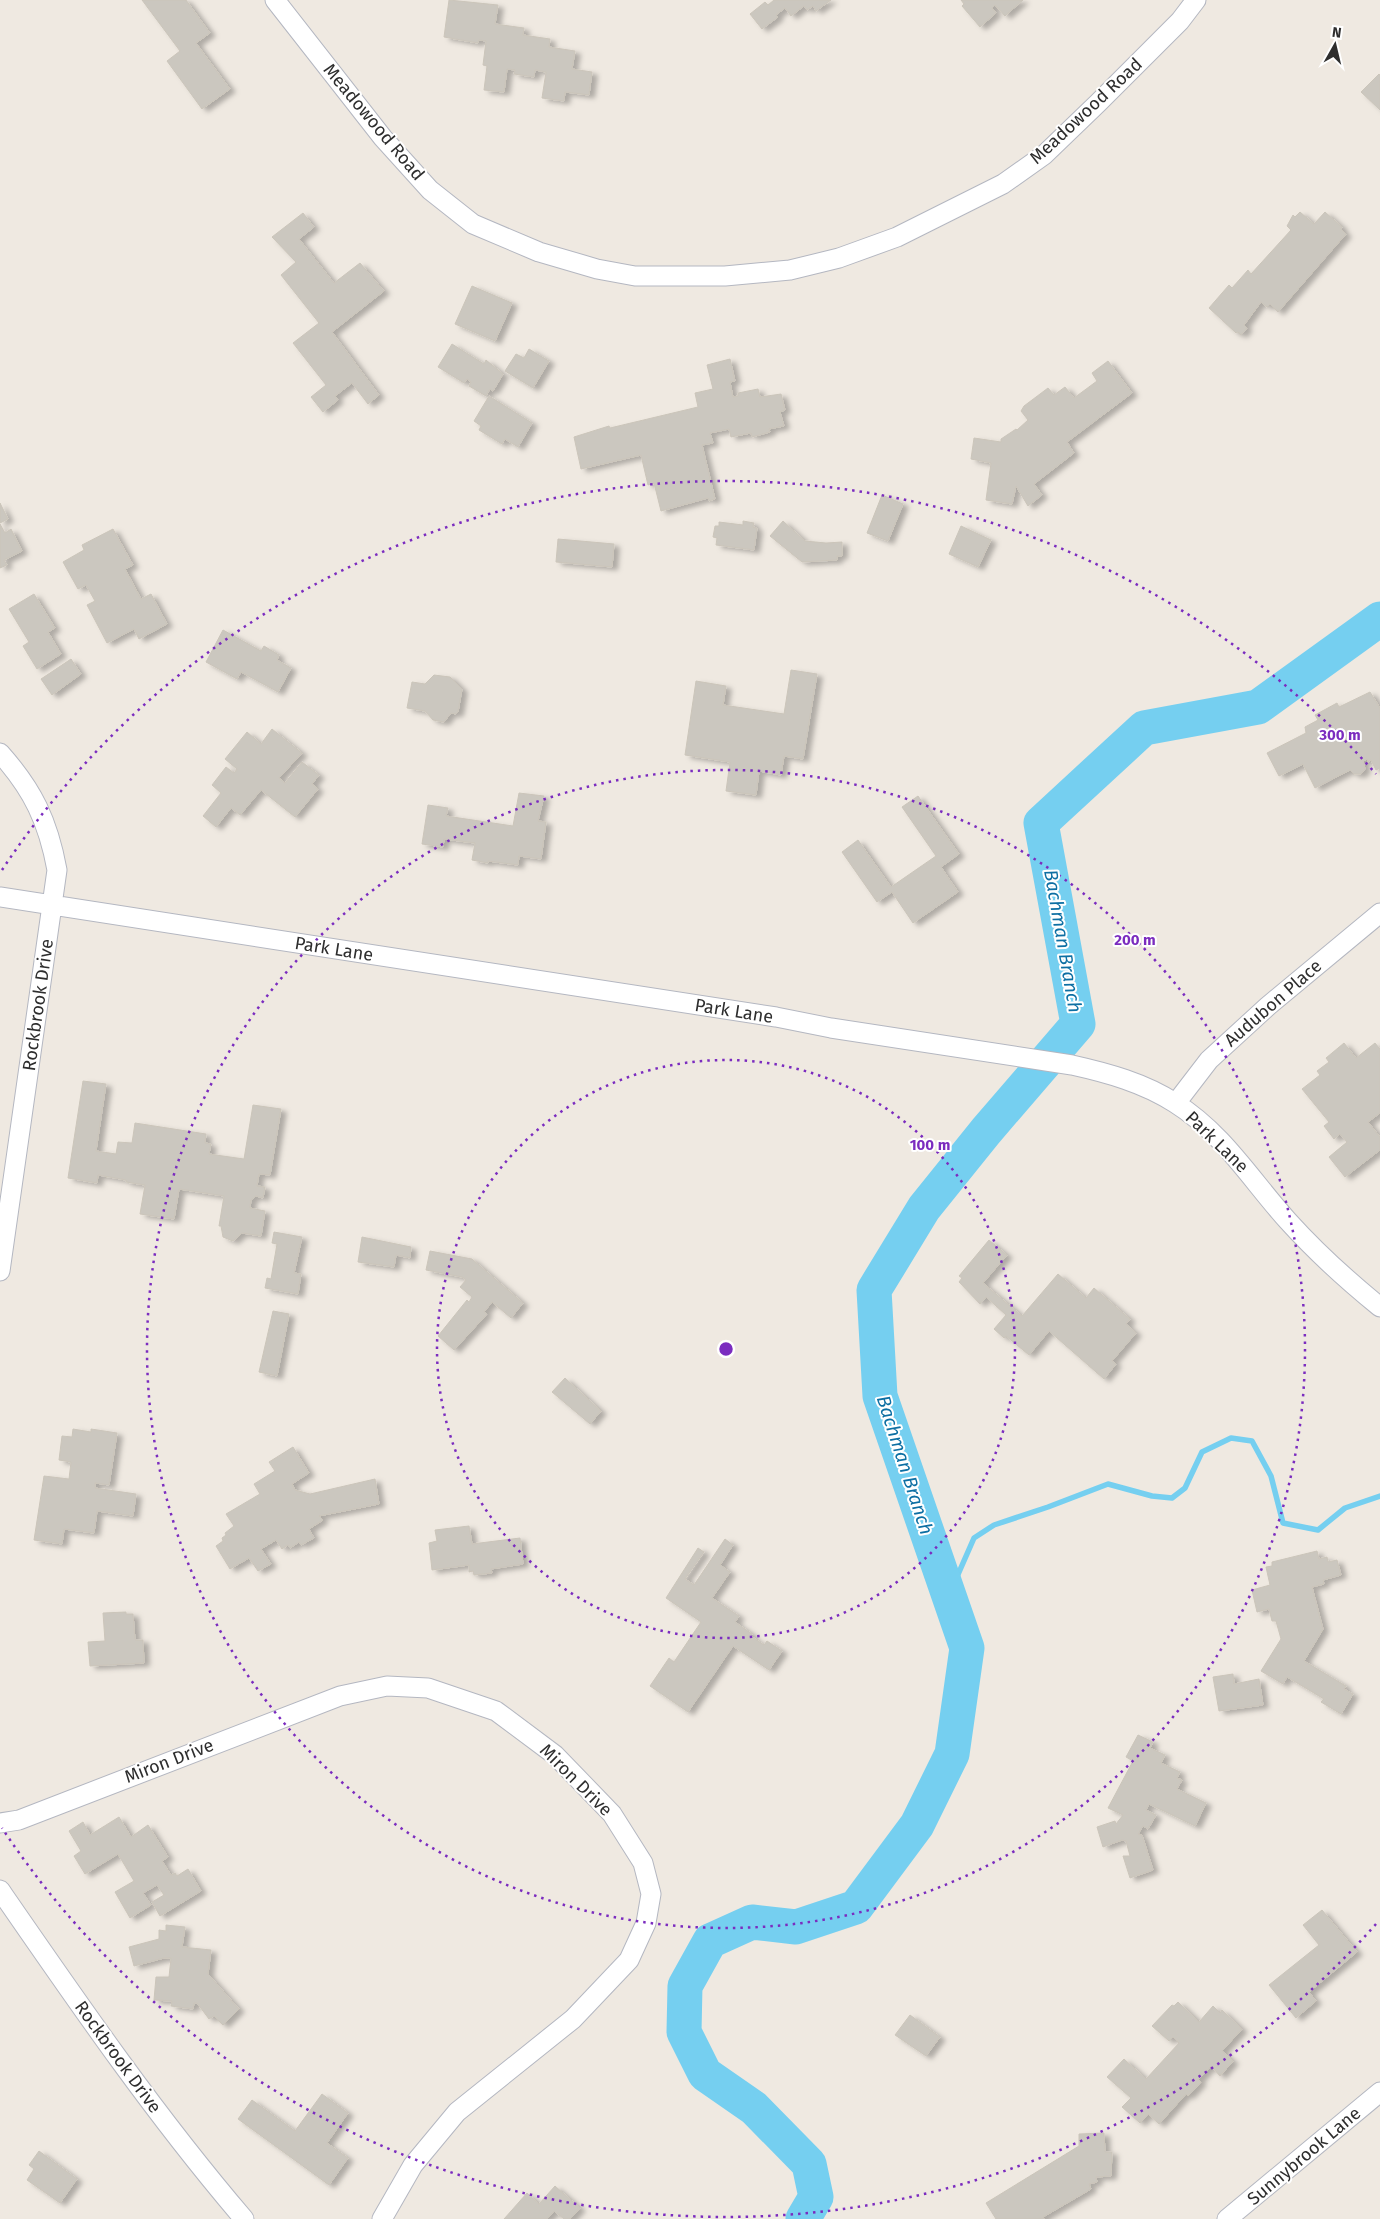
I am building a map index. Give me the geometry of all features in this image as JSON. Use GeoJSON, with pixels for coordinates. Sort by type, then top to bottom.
{"type":"FeatureCollection","features":[{"type":"Feature","properties":{"kind":"street","name":"Meadowood Road"},"geometry":{"type":"LineString","coordinates":[[275,0],[383,138],[430,190],[473,224],[539,252],[597,269],[635,276],[725,276],[790,270],[839,258],[897,237],[953,211],[1003,184],[1044,155],[1174,27],[1196,0]]}},
{"type":"Feature","properties":{"kind":"street","name":"Rockbrook Drive"},"geometry":{"type":"LineString","coordinates":[[0,753],[26,785],[44,818],[57,870],[0,1271]]}},
{"type":"Feature","properties":{"kind":"street","name":"Park Lane"},"geometry":{"type":"LineString","coordinates":[[0,897],[1072,1065],[1132,1082],[1176,1103],[1212,1132],[1245,1167],[1288,1221],[1344,1276],[1380,1306]]}},
{"type":"Feature","properties":{"kind":"street","name":"Audubon Place"},"geometry":{"type":"LineString","coordinates":[[1176,1103],[1209,1060],[1268,1006],[1380,913]]}},
{"type":"Feature","properties":{"kind":"street","name":"Miron Drive"},"geometry":{"type":"LineString","coordinates":[[0,1824],[19,1820],[340,1696],[387,1686],[428,1688],[496,1710],[556,1755],[612,1814],[643,1863],[651,1894],[646,1923],[629,1960],[573,2019],[458,2112],[413,2165],[382,2219]]}},
{"type":"Feature","properties":{"kind":"street","name":"Rockbrook Drive"},"geometry":{"type":"LineString","coordinates":[[0,1890],[113,2054],[210,2180],[244,2219]]}},
{"type":"Feature","properties":{"kind":"street","name":"Sunnybrook Lane"},"geometry":{"type":"LineString","coordinates":[[1227,2219],[1380,2092]]}},
{"type":"Feature","properties":{"kind":"building"},"geometry":{"type":"Polygon","coordinates":[[[142,0],[186,0],[210,33],[196,43],[230,89],[202,109],[167,61],[180,51],[142,0]]]}},
{"type":"Feature","properties":{"kind":"building"},"geometry":{"type":"Polygon","coordinates":[[[449,0],[498,5],[495,24],[524,28],[523,35],[550,39],[549,47],[575,51],[572,69],[592,72],[589,95],[565,92],[564,101],[542,98],[546,72],[535,70],[534,77],[514,74],[515,70],[507,69],[504,92],[484,90],[487,66],[483,65],[486,41],[479,40],[478,43],[444,37],[449,0]]]}},
{"type":"Feature","properties":{"kind":"building"},"geometry":{"type":"Polygon","coordinates":[[[774,0],[831,0],[816,11],[813,6],[807,10],[804,6],[791,16],[785,8],[776,15],[778,17],[762,29],[750,14],[765,2],[768,5],[774,0]]]}},
{"type":"Feature","properties":{"kind":"building"},"geometry":{"type":"Polygon","coordinates":[[[961,0],[1023,0],[1005,16],[995,5],[992,8],[996,13],[980,27],[962,6],[964,4],[961,0]]]}},
{"type":"Feature","properties":{"kind":"building"},"geometry":{"type":"Polygon","coordinates":[[[1380,75],[1380,110],[1361,92],[1380,75]]]}},
{"type":"Feature","properties":{"kind":"building"},"geometry":{"type":"Polygon","coordinates":[[[1300,212],[1314,224],[1325,212],[1342,227],[1341,229],[1346,234],[1278,312],[1270,304],[1267,307],[1261,302],[1244,325],[1247,328],[1241,335],[1238,332],[1236,333],[1209,308],[1229,285],[1232,288],[1248,270],[1251,274],[1291,230],[1287,226],[1293,215],[1295,217],[1300,212]]]}},
{"type":"Feature","properties":{"kind":"building"},"geometry":{"type":"Polygon","coordinates":[[[303,213],[314,227],[299,239],[334,283],[360,263],[384,291],[332,332],[379,395],[368,404],[352,383],[335,396],[338,400],[323,412],[311,397],[326,385],[293,343],[319,323],[281,275],[296,262],[272,237],[303,213]]]}},
{"type":"Feature","properties":{"kind":"building"},"geometry":{"type":"Polygon","coordinates":[[[472,286],[512,303],[495,341],[455,324],[472,286]]]}},
{"type":"Feature","properties":{"kind":"building"},"geometry":{"type":"Polygon","coordinates":[[[452,344],[484,364],[486,360],[503,374],[493,391],[490,389],[486,396],[469,386],[471,382],[467,379],[464,383],[438,367],[452,344]]]}},
{"type":"Feature","properties":{"kind":"building"},"geometry":{"type":"Polygon","coordinates":[[[529,349],[549,361],[533,388],[505,371],[516,354],[524,358],[529,349]]]}},
{"type":"Feature","properties":{"kind":"building"},"geometry":{"type":"Polygon","coordinates":[[[730,359],[735,381],[730,382],[733,397],[738,396],[738,393],[758,389],[760,397],[781,394],[785,410],[780,412],[784,426],[769,429],[770,432],[752,437],[751,433],[731,437],[729,429],[710,433],[713,443],[702,445],[715,499],[709,501],[708,498],[661,511],[654,483],[648,485],[641,455],[581,469],[574,437],[609,426],[610,428],[698,407],[695,393],[713,389],[707,365],[730,359]]]}},
{"type":"Feature","properties":{"kind":"building"},"geometry":{"type":"Polygon","coordinates":[[[1108,361],[1132,393],[1067,442],[1074,453],[1034,484],[1042,495],[1028,506],[1016,486],[1012,504],[986,500],[991,463],[971,459],[974,438],[1001,442],[1001,439],[1017,430],[1028,420],[1021,411],[1024,406],[1048,388],[1054,395],[1065,387],[1074,398],[1097,381],[1092,373],[1108,361]]]}},
{"type":"Feature","properties":{"kind":"building"},"geometry":{"type":"Polygon","coordinates":[[[489,396],[532,423],[518,447],[505,439],[502,444],[479,430],[481,426],[474,421],[489,396]]]}},
{"type":"Feature","properties":{"kind":"building"},"geometry":{"type":"Polygon","coordinates":[[[882,495],[903,504],[888,541],[867,533],[882,495]]]}},
{"type":"Feature","properties":{"kind":"building"},"geometry":{"type":"Polygon","coordinates":[[[0,503],[8,519],[0,523],[0,503]]]}},
{"type":"Feature","properties":{"kind":"building"},"geometry":{"type":"Polygon","coordinates":[[[743,521],[754,523],[753,527],[757,528],[754,550],[716,545],[717,538],[713,537],[715,526],[719,526],[719,522],[743,525],[743,521]]]}},
{"type":"Feature","properties":{"kind":"building"},"geometry":{"type":"Polygon","coordinates":[[[783,521],[805,541],[842,542],[842,556],[837,556],[837,560],[802,562],[770,536],[783,521]]]}},
{"type":"Feature","properties":{"kind":"building"},"geometry":{"type":"Polygon","coordinates":[[[0,524],[5,533],[11,529],[22,551],[4,560],[7,565],[0,568],[0,524]]]}},
{"type":"Feature","properties":{"kind":"building"},"geometry":{"type":"Polygon","coordinates":[[[961,526],[991,540],[978,567],[949,554],[961,526]]]}},
{"type":"Feature","properties":{"kind":"building"},"geometry":{"type":"Polygon","coordinates":[[[113,529],[133,565],[125,569],[141,599],[151,594],[167,624],[139,639],[134,629],[107,643],[87,605],[95,601],[86,585],[78,589],[63,562],[84,550],[82,545],[113,529]]]}},
{"type":"Feature","properties":{"kind":"building"},"geometry":{"type":"Polygon","coordinates":[[[558,539],[614,544],[612,567],[556,562],[558,539]]]}},
{"type":"Feature","properties":{"kind":"building"},"geometry":{"type":"Polygon","coordinates":[[[34,594],[55,628],[48,632],[61,654],[37,669],[23,646],[29,642],[9,609],[34,594]]]}},
{"type":"Feature","properties":{"kind":"building"},"geometry":{"type":"Polygon","coordinates":[[[223,630],[261,651],[264,646],[279,655],[277,660],[291,668],[278,692],[241,672],[237,679],[206,662],[223,630]]]}},
{"type":"Feature","properties":{"kind":"building"},"geometry":{"type":"Polygon","coordinates":[[[71,659],[81,674],[52,695],[41,679],[71,659]]]}},
{"type":"Feature","properties":{"kind":"building"},"geometry":{"type":"Polygon","coordinates":[[[791,670],[817,674],[803,759],[784,756],[781,775],[759,771],[756,795],[726,791],[730,762],[685,755],[696,681],[726,686],[723,705],[784,714],[791,670]]]}},
{"type":"Feature","properties":{"kind":"building"},"geometry":{"type":"Polygon","coordinates":[[[434,675],[450,677],[462,689],[458,712],[456,714],[451,713],[444,722],[433,720],[425,711],[407,708],[412,682],[425,684],[434,675]]]}},
{"type":"Feature","properties":{"kind":"building"},"geometry":{"type":"Polygon","coordinates":[[[1370,692],[1380,708],[1380,768],[1376,770],[1371,760],[1368,762],[1367,759],[1363,761],[1365,769],[1361,774],[1354,774],[1350,770],[1315,788],[1303,764],[1279,776],[1267,753],[1306,733],[1305,727],[1318,720],[1315,715],[1337,703],[1339,707],[1370,692]]]}},
{"type":"Feature","properties":{"kind":"building"},"geometry":{"type":"Polygon","coordinates":[[[272,729],[302,753],[279,778],[285,783],[302,762],[319,775],[312,784],[318,789],[295,817],[261,790],[240,815],[231,808],[216,827],[203,816],[221,793],[212,785],[226,767],[234,773],[237,769],[225,759],[247,732],[261,744],[272,729]]]}},
{"type":"Feature","properties":{"kind":"building"},"geometry":{"type":"Polygon","coordinates":[[[519,793],[544,796],[538,821],[546,822],[541,859],[519,856],[518,865],[488,861],[488,863],[472,860],[475,843],[444,839],[443,847],[422,844],[428,805],[448,808],[446,816],[513,826],[519,793]]]}},
{"type":"Feature","properties":{"kind":"building"},"geometry":{"type":"Polygon","coordinates":[[[918,796],[959,854],[941,867],[958,892],[913,923],[892,892],[877,902],[842,852],[858,840],[891,887],[936,856],[902,807],[918,796]]]}},
{"type":"Feature","properties":{"kind":"building"},"geometry":{"type":"Polygon","coordinates":[[[1344,1043],[1356,1058],[1375,1043],[1380,1049],[1380,1113],[1368,1122],[1380,1137],[1380,1150],[1345,1177],[1329,1157],[1347,1142],[1340,1134],[1334,1139],[1324,1126],[1329,1122],[1302,1089],[1320,1075],[1317,1071],[1329,1062],[1326,1058],[1344,1043]]]}},
{"type":"Feature","properties":{"kind":"building"},"geometry":{"type":"Polygon","coordinates":[[[83,1081],[106,1084],[96,1151],[116,1154],[118,1142],[132,1143],[135,1123],[206,1134],[205,1143],[211,1144],[209,1154],[244,1159],[253,1105],[281,1109],[270,1175],[259,1174],[257,1186],[265,1187],[263,1198],[256,1196],[251,1200],[250,1208],[265,1211],[261,1236],[242,1233],[233,1241],[223,1237],[221,1226],[219,1226],[224,1196],[179,1189],[174,1219],[140,1214],[145,1185],[98,1175],[97,1183],[68,1178],[83,1081]]]}},
{"type":"Feature","properties":{"kind":"building"},"geometry":{"type":"Polygon","coordinates":[[[274,1232],[302,1237],[294,1273],[301,1274],[298,1294],[265,1288],[267,1278],[271,1279],[277,1244],[272,1243],[274,1232]]]}},
{"type":"Feature","properties":{"kind":"building"},"geometry":{"type":"Polygon","coordinates":[[[362,1237],[411,1247],[410,1258],[396,1255],[394,1267],[358,1262],[362,1237]]]}},
{"type":"Feature","properties":{"kind":"building"},"geometry":{"type":"Polygon","coordinates":[[[989,1240],[1007,1255],[983,1283],[1022,1316],[1058,1274],[1086,1298],[1094,1288],[1130,1319],[1126,1324],[1136,1333],[1112,1361],[1116,1364],[1104,1379],[1049,1331],[1029,1355],[1006,1336],[1004,1338],[994,1329],[1006,1315],[986,1297],[980,1304],[959,1282],[962,1278],[959,1276],[989,1240]]]}},
{"type":"Feature","properties":{"kind":"building"},"geometry":{"type":"Polygon","coordinates":[[[430,1251],[472,1259],[523,1303],[511,1318],[492,1302],[484,1312],[487,1314],[454,1350],[438,1336],[467,1300],[469,1302],[472,1297],[460,1287],[466,1280],[462,1277],[426,1270],[430,1251]]]}},
{"type":"Feature","properties":{"kind":"building"},"geometry":{"type":"Polygon","coordinates":[[[273,1311],[289,1314],[277,1376],[259,1372],[273,1311]]]}},
{"type":"Feature","properties":{"kind":"building"},"geometry":{"type":"Polygon","coordinates":[[[565,1378],[601,1411],[590,1424],[552,1392],[565,1378]]]}},
{"type":"Feature","properties":{"kind":"building"},"geometry":{"type":"Polygon","coordinates":[[[73,1429],[91,1432],[91,1429],[117,1433],[109,1485],[95,1483],[95,1488],[136,1494],[133,1516],[97,1511],[94,1533],[64,1529],[62,1544],[34,1540],[44,1476],[69,1479],[71,1462],[59,1460],[62,1436],[72,1437],[73,1429]]]}},
{"type":"Feature","properties":{"kind":"building"},"geometry":{"type":"Polygon","coordinates":[[[293,1447],[309,1473],[292,1484],[295,1490],[310,1494],[375,1479],[379,1504],[319,1516],[323,1520],[309,1529],[314,1538],[301,1545],[299,1542],[290,1548],[288,1545],[282,1549],[276,1540],[261,1549],[271,1564],[258,1571],[249,1558],[230,1569],[216,1546],[223,1541],[222,1538],[226,1535],[225,1533],[234,1526],[226,1514],[260,1494],[254,1484],[275,1471],[269,1462],[293,1447]]]}},
{"type":"Feature","properties":{"kind":"building"},"geometry":{"type":"Polygon","coordinates":[[[469,1526],[472,1544],[520,1538],[523,1564],[491,1569],[492,1573],[474,1575],[473,1571],[469,1572],[469,1565],[432,1570],[429,1543],[437,1541],[435,1530],[469,1526]]]}},
{"type":"Feature","properties":{"kind":"building"},"geometry":{"type":"Polygon","coordinates":[[[725,1539],[733,1545],[720,1565],[730,1572],[712,1598],[739,1616],[735,1622],[752,1634],[751,1636],[764,1645],[767,1641],[782,1651],[769,1670],[733,1646],[688,1712],[650,1686],[669,1658],[674,1662],[701,1622],[666,1598],[698,1548],[704,1552],[685,1579],[694,1585],[725,1539]]]}},
{"type":"Feature","properties":{"kind":"building"},"geometry":{"type":"Polygon","coordinates":[[[1317,1551],[1319,1559],[1327,1557],[1328,1562],[1337,1560],[1341,1575],[1323,1580],[1324,1584],[1312,1587],[1323,1629],[1304,1661],[1346,1686],[1344,1689],[1353,1694],[1341,1714],[1321,1702],[1324,1699],[1287,1677],[1283,1684],[1261,1671],[1281,1639],[1276,1621],[1272,1621],[1269,1609],[1257,1612],[1252,1590],[1270,1585],[1266,1567],[1272,1566],[1272,1562],[1317,1551]]]}},
{"type":"Feature","properties":{"kind":"building"},"geometry":{"type":"Polygon","coordinates":[[[126,1612],[126,1614],[133,1614],[135,1640],[143,1640],[144,1663],[90,1666],[88,1642],[105,1641],[103,1613],[126,1612]]]}},
{"type":"Feature","properties":{"kind":"building"},"geometry":{"type":"Polygon","coordinates":[[[1233,1674],[1234,1684],[1259,1679],[1263,1705],[1219,1711],[1213,1677],[1233,1674]]]}},
{"type":"Feature","properties":{"kind":"building"},"geometry":{"type":"Polygon","coordinates":[[[1138,1735],[1153,1742],[1150,1748],[1165,1755],[1161,1763],[1180,1772],[1177,1778],[1182,1780],[1177,1789],[1206,1803],[1195,1826],[1149,1804],[1146,1810],[1156,1815],[1148,1829],[1143,1826],[1138,1834],[1142,1835],[1153,1870],[1130,1878],[1123,1856],[1130,1856],[1126,1841],[1122,1840],[1103,1847],[1097,1827],[1115,1821],[1116,1824],[1123,1815],[1108,1808],[1133,1761],[1126,1757],[1138,1735]]]}},
{"type":"Feature","properties":{"kind":"building"},"geometry":{"type":"Polygon","coordinates":[[[119,1817],[131,1837],[148,1825],[168,1857],[162,1861],[171,1875],[175,1873],[177,1876],[188,1869],[201,1891],[160,1916],[152,1902],[164,1895],[157,1885],[143,1893],[151,1905],[130,1918],[115,1892],[134,1881],[118,1854],[85,1874],[74,1856],[81,1851],[69,1831],[83,1822],[90,1835],[119,1817]]]}},
{"type":"Feature","properties":{"kind":"building"},"geometry":{"type":"Polygon","coordinates":[[[1322,1910],[1357,1952],[1309,1992],[1316,2001],[1296,2018],[1269,1985],[1319,1945],[1303,1925],[1322,1910]]]}},
{"type":"Feature","properties":{"kind":"building"},"geometry":{"type":"Polygon","coordinates":[[[166,1925],[185,1927],[182,1947],[211,1950],[208,1974],[239,2009],[223,2025],[214,2016],[209,2019],[197,2003],[194,2003],[193,2009],[171,2006],[172,2001],[154,2000],[156,1977],[169,1977],[171,1958],[134,1966],[129,1947],[159,1939],[159,1930],[166,1931],[166,1925]]]}},
{"type":"Feature","properties":{"kind":"building"},"geometry":{"type":"Polygon","coordinates":[[[1178,2002],[1199,2022],[1213,2006],[1220,2013],[1222,2010],[1242,2029],[1222,2051],[1233,2061],[1220,2076],[1211,2066],[1198,2080],[1201,2082],[1188,2096],[1186,2094],[1159,2124],[1148,2114],[1140,2123],[1122,2107],[1131,2098],[1107,2077],[1124,2059],[1146,2079],[1179,2043],[1173,2037],[1169,2041],[1152,2026],[1172,2005],[1174,2006],[1178,2002]]]}},
{"type":"Feature","properties":{"kind":"building"},"geometry":{"type":"Polygon","coordinates":[[[910,2015],[940,2037],[926,2056],[895,2035],[910,2015]]]}},
{"type":"Feature","properties":{"kind":"building"},"geometry":{"type":"Polygon","coordinates":[[[322,2094],[348,2113],[327,2143],[348,2158],[329,2185],[238,2119],[252,2100],[295,2131],[322,2094]]]}},
{"type":"Feature","properties":{"kind":"building"},"geometry":{"type":"Polygon","coordinates":[[[1104,2133],[1105,2152],[1112,2152],[1111,2176],[1096,2177],[1097,2182],[1089,2184],[1091,2189],[1043,2217],[1045,2219],[996,2219],[986,2203],[1079,2146],[1079,2134],[1104,2133]]]}},
{"type":"Feature","properties":{"kind":"building"},"geometry":{"type":"Polygon","coordinates":[[[39,2151],[77,2179],[60,2203],[27,2180],[34,2169],[29,2165],[39,2151]]]}},
{"type":"Feature","properties":{"kind":"building"},"geometry":{"type":"Polygon","coordinates":[[[555,2186],[580,2208],[570,2219],[564,2219],[554,2211],[547,2219],[504,2219],[527,2193],[539,2204],[555,2186]]]}},
{"type":"Feature","properties":{"kind":"waterway","name":"Bachman Branch"},"geometry":{"type":"LineString","coordinates":[[803,2219],[816,2197],[809,2164],[754,2108],[705,2074],[684,2032],[685,1986],[710,1941],[752,1922],[796,1927],[856,1907],[917,1825],[952,1754],[967,1648],[880,1396],[874,1290],[924,1208],[986,1131],[1078,1024],[1041,823],[1144,728],[1258,707],[1380,619]]}},
{"type":"Feature","properties":{"kind":"waterway"},"geometry":{"type":"LineString","coordinates":[[949,1595],[974,1538],[994,1525],[1108,1484],[1152,1496],[1172,1498],[1185,1488],[1202,1452],[1231,1438],[1252,1441],[1271,1476],[1283,1523],[1318,1530],[1345,1508],[1380,1496]]}}]}
